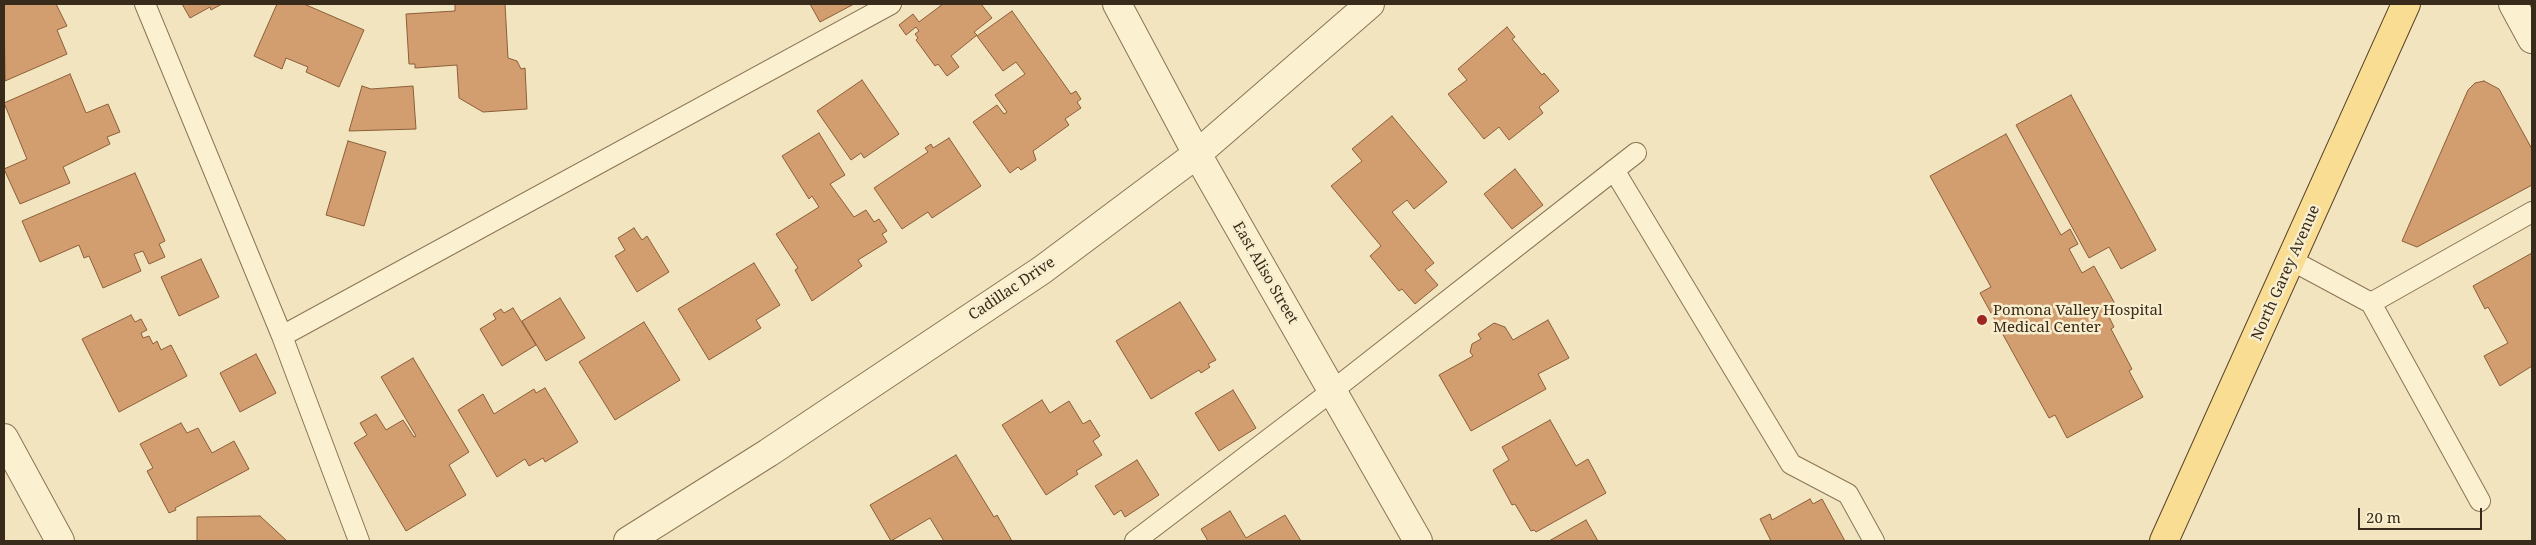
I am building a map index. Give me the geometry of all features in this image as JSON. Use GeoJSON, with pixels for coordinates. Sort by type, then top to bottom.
{"type":"FeatureCollection","features":[{"type":"Feature","properties":{"kind":"main road","name":"North Garey Avenue"},"geometry":{"type":"LineString","coordinates":[[2164,541],[2406,4]]}},
{"type":"Feature","properties":{"kind":"street","name":"East Aliso Street"},"geometry":{"type":"LineString","coordinates":[[1117,4],[1197,154],[1418,541]]}},
{"type":"Feature","properties":{"kind":"street","name":"Cadillac Drive"},"geometry":{"type":"LineString","coordinates":[[628,541],[768,453],[1042,270],[1197,154],[1370,4]]}},
{"type":"Feature","properties":{"kind":"street"},"geometry":{"type":"LineString","coordinates":[[2513,4],[2532,39]]}},
{"type":"Feature","properties":{"kind":"street"},"geometry":{"type":"LineString","coordinates":[[4,438],[60,541]]}},
{"type":"Feature","properties":{"kind":"lane"},"geometry":{"type":"LineString","coordinates":[[145,4],[282,336],[359,541]]}},
{"type":"Feature","properties":{"kind":"lane"},"geometry":{"type":"LineString","coordinates":[[282,336],[891,4]]}},
{"type":"Feature","properties":{"kind":"lane"},"geometry":{"type":"LineString","coordinates":[[1135,541],[1332,391],[1636,153]]}},
{"type":"Feature","properties":{"kind":"lane"},"geometry":{"type":"LineString","coordinates":[[1614,170],[1792,464],[1848,494],[1874,541]]}},
{"type":"Feature","properties":{"kind":"lane"},"geometry":{"type":"LineString","coordinates":[[2370,303],[2532,212]]}},
{"type":"Feature","properties":{"kind":"lane"},"geometry":{"type":"LineString","coordinates":[[2291,260],[2370,303],[2480,501]]}},
{"type":"Feature","properties":{"kind":"building"},"geometry":{"type":"Polygon","coordinates":[[[4,4],[56,4],[67,26],[57,30],[67,54],[5,81],[4,4]]]}},
{"type":"Feature","properties":{"kind":"building"},"geometry":{"type":"Polygon","coordinates":[[[182,4],[222,4],[211,10],[210,7],[190,18],[182,4]]]}},
{"type":"Feature","properties":{"kind":"building"},"geometry":{"type":"Polygon","coordinates":[[[277,4],[304,4],[364,30],[339,87],[306,72],[308,67],[286,58],[282,69],[254,56],[277,4]]]}},
{"type":"Feature","properties":{"kind":"building"},"geometry":{"type":"Polygon","coordinates":[[[455,4],[505,4],[508,58],[517,61],[521,69],[525,68],[527,109],[483,112],[459,98],[457,65],[415,68],[415,64],[409,64],[406,14],[455,11],[455,4]]]}},
{"type":"Feature","properties":{"kind":"building"},"geometry":{"type":"Polygon","coordinates":[[[810,4],[854,4],[820,22],[810,4]]]}},
{"type":"Feature","properties":{"kind":"building"},"geometry":{"type":"Polygon","coordinates":[[[943,4],[981,4],[992,18],[974,32],[977,35],[951,56],[959,67],[947,76],[938,64],[935,66],[916,40],[918,38],[915,34],[919,31],[916,27],[906,35],[899,25],[913,14],[919,22],[943,4]]]}},
{"type":"Feature","properties":{"kind":"building"},"geometry":{"type":"Polygon","coordinates":[[[1012,11],[1071,94],[1076,91],[1081,99],[1077,102],[1081,108],[1065,119],[1069,125],[1033,151],[1036,160],[1021,170],[1018,167],[1010,173],[973,122],[997,105],[1004,114],[1007,112],[995,95],[1025,74],[1016,62],[1003,71],[977,36],[1012,11]]]}},
{"type":"Feature","properties":{"kind":"building"},"geometry":{"type":"Polygon","coordinates":[[[1507,27],[1515,37],[1512,39],[1542,75],[1544,73],[1559,91],[1539,107],[1543,113],[1509,140],[1499,127],[1484,139],[1448,94],[1467,80],[1458,69],[1507,27]]]}},
{"type":"Feature","properties":{"kind":"building"},"geometry":{"type":"Polygon","coordinates":[[[70,74],[86,113],[108,104],[120,132],[107,137],[110,144],[63,167],[70,183],[20,204],[4,169],[27,159],[4,103],[70,74]]]}},
{"type":"Feature","properties":{"kind":"building"},"geometry":{"type":"Polygon","coordinates":[[[862,80],[899,134],[864,158],[861,153],[851,160],[817,111],[862,80]]]}},
{"type":"Feature","properties":{"kind":"building"},"geometry":{"type":"Polygon","coordinates":[[[2484,81],[2499,89],[2532,149],[2532,185],[2417,247],[2402,241],[2468,90],[2475,83],[2484,81]]]}},
{"type":"Feature","properties":{"kind":"building"},"geometry":{"type":"Polygon","coordinates":[[[362,86],[371,89],[413,86],[416,129],[349,131],[362,86]]]}},
{"type":"Feature","properties":{"kind":"building"},"geometry":{"type":"Polygon","coordinates":[[[2071,95],[2156,250],[2121,269],[2109,247],[2089,258],[2016,125],[2071,95]]]}},
{"type":"Feature","properties":{"kind":"building"},"geometry":{"type":"Polygon","coordinates":[[[1392,116],[1447,182],[1414,209],[1407,200],[1392,212],[1434,263],[1425,270],[1438,285],[1415,304],[1402,289],[1399,291],[1370,256],[1381,246],[1331,186],[1362,161],[1352,149],[1392,116]]]}},
{"type":"Feature","properties":{"kind":"building"},"geometry":{"type":"Polygon","coordinates":[[[819,133],[845,175],[830,184],[854,217],[866,210],[874,222],[879,219],[887,231],[882,234],[887,242],[858,260],[862,266],[812,301],[795,270],[798,268],[776,234],[819,207],[812,196],[809,199],[782,156],[819,133]]]}},
{"type":"Feature","properties":{"kind":"building"},"geometry":{"type":"Polygon","coordinates":[[[2006,134],[2061,235],[2070,229],[2078,244],[2069,249],[2082,273],[2094,266],[2119,311],[2109,317],[2114,327],[2111,329],[2132,369],[2129,371],[2143,397],[2067,438],[2055,415],[2049,418],[1980,293],[1991,287],[1930,176],[2006,134]]]}},
{"type":"Feature","properties":{"kind":"building"},"geometry":{"type":"Polygon","coordinates":[[[949,138],[981,186],[932,218],[928,212],[902,229],[874,188],[928,152],[925,148],[931,144],[933,148],[949,138]]]}},
{"type":"Feature","properties":{"kind":"building"},"geometry":{"type":"Polygon","coordinates":[[[348,141],[386,152],[364,226],[326,215],[348,141]]]}},
{"type":"Feature","properties":{"kind":"building"},"geometry":{"type":"Polygon","coordinates":[[[1515,169],[1543,205],[1512,229],[1484,194],[1515,169]]]}},
{"type":"Feature","properties":{"kind":"building"},"geometry":{"type":"Polygon","coordinates":[[[135,173],[165,241],[159,244],[165,257],[149,264],[143,251],[134,254],[141,271],[103,288],[89,256],[84,258],[79,245],[40,262],[22,221],[135,173]]]}},
{"type":"Feature","properties":{"kind":"building"},"geometry":{"type":"Polygon","coordinates":[[[634,228],[642,240],[647,236],[669,272],[637,292],[615,256],[625,250],[618,238],[634,228]]]}},
{"type":"Feature","properties":{"kind":"building"},"geometry":{"type":"Polygon","coordinates":[[[2532,253],[2532,366],[2500,386],[2484,356],[2508,343],[2488,307],[2485,309],[2473,286],[2532,253]]]}},
{"type":"Feature","properties":{"kind":"building"},"geometry":{"type":"Polygon","coordinates":[[[201,259],[219,297],[179,316],[161,277],[201,259]]]}},
{"type":"Feature","properties":{"kind":"building"},"geometry":{"type":"Polygon","coordinates":[[[754,263],[780,305],[756,320],[761,328],[709,360],[678,309],[754,263]]]}},
{"type":"Feature","properties":{"kind":"building"},"geometry":{"type":"Polygon","coordinates":[[[560,298],[585,338],[546,361],[522,321],[560,298]]]}},
{"type":"Feature","properties":{"kind":"building"},"geometry":{"type":"Polygon","coordinates":[[[1180,302],[1216,360],[1208,364],[1210,367],[1201,373],[1199,370],[1151,399],[1116,341],[1180,302]]]}},
{"type":"Feature","properties":{"kind":"building"},"geometry":{"type":"Polygon","coordinates":[[[513,308],[536,345],[502,366],[480,329],[496,319],[493,314],[501,309],[504,313],[513,308]]]}},
{"type":"Feature","properties":{"kind":"building"},"geometry":{"type":"Polygon","coordinates":[[[131,315],[135,322],[141,319],[147,330],[141,333],[143,338],[149,336],[153,344],[157,341],[161,350],[171,345],[187,376],[119,412],[82,339],[131,315]]]}},
{"type":"Feature","properties":{"kind":"building"},"geometry":{"type":"Polygon","coordinates":[[[1548,320],[1569,358],[1538,374],[1546,389],[1471,431],[1439,375],[1473,356],[1470,352],[1472,344],[1481,339],[1478,334],[1494,323],[1505,327],[1513,340],[1548,320]]]}},
{"type":"Feature","properties":{"kind":"building"},"geometry":{"type":"Polygon","coordinates":[[[644,322],[680,380],[615,420],[579,362],[644,322]]]}},
{"type":"Feature","properties":{"kind":"building"},"geometry":{"type":"Polygon","coordinates":[[[256,354],[276,393],[240,412],[220,373],[256,354]]]}},
{"type":"Feature","properties":{"kind":"building"},"geometry":{"type":"Polygon","coordinates":[[[413,358],[469,452],[449,465],[466,495],[406,531],[354,443],[367,435],[360,423],[376,414],[386,430],[403,420],[414,437],[416,436],[381,377],[413,358]]]}},
{"type":"Feature","properties":{"kind":"building"},"geometry":{"type":"Polygon","coordinates":[[[545,388],[578,442],[545,462],[543,458],[529,466],[525,459],[497,477],[458,410],[483,394],[494,414],[534,389],[536,393],[545,388]]]}},
{"type":"Feature","properties":{"kind":"building"},"geometry":{"type":"Polygon","coordinates":[[[1233,390],[1256,428],[1219,451],[1195,413],[1233,390]]]}},
{"type":"Feature","properties":{"kind":"building"},"geometry":{"type":"Polygon","coordinates":[[[1042,400],[1050,413],[1069,401],[1083,424],[1090,420],[1100,436],[1093,441],[1102,455],[1076,471],[1078,474],[1046,495],[1002,425],[1042,400]]]}},
{"type":"Feature","properties":{"kind":"building"},"geometry":{"type":"Polygon","coordinates":[[[1550,420],[1576,466],[1588,459],[1606,493],[1536,532],[1534,530],[1531,531],[1515,504],[1512,505],[1493,470],[1509,460],[1502,447],[1550,420]]]}},
{"type":"Feature","properties":{"kind":"building"},"geometry":{"type":"Polygon","coordinates":[[[181,423],[187,433],[198,428],[212,453],[234,441],[249,469],[169,513],[147,471],[153,468],[140,444],[181,423]]]}},
{"type":"Feature","properties":{"kind":"building"},"geometry":{"type":"Polygon","coordinates":[[[956,455],[994,517],[997,515],[1012,541],[944,541],[930,518],[891,541],[870,505],[956,455]]]}},
{"type":"Feature","properties":{"kind":"building"},"geometry":{"type":"Polygon","coordinates":[[[1137,460],[1159,495],[1125,517],[1121,510],[1114,515],[1095,486],[1137,460]]]}},
{"type":"Feature","properties":{"kind":"building"},"geometry":{"type":"Polygon","coordinates":[[[1810,499],[1813,504],[1822,499],[1845,541],[1771,541],[1760,519],[1770,514],[1772,520],[1810,499]]]}},
{"type":"Feature","properties":{"kind":"building"},"geometry":{"type":"Polygon","coordinates":[[[1230,511],[1246,538],[1285,515],[1301,541],[1208,541],[1201,529],[1230,511]]]}},
{"type":"Feature","properties":{"kind":"building"},"geometry":{"type":"Polygon","coordinates":[[[260,516],[287,541],[197,541],[197,517],[260,516]]]}},
{"type":"Feature","properties":{"kind":"building"},"geometry":{"type":"Polygon","coordinates":[[[1586,520],[1598,541],[1549,541],[1586,520]]]}},
{"type":"Feature","properties":{"kind":"place","name":"Pomona Valley Hospital Medical Center"},"geometry":{"type":"Point","coordinates":[1982,320]}}]}
